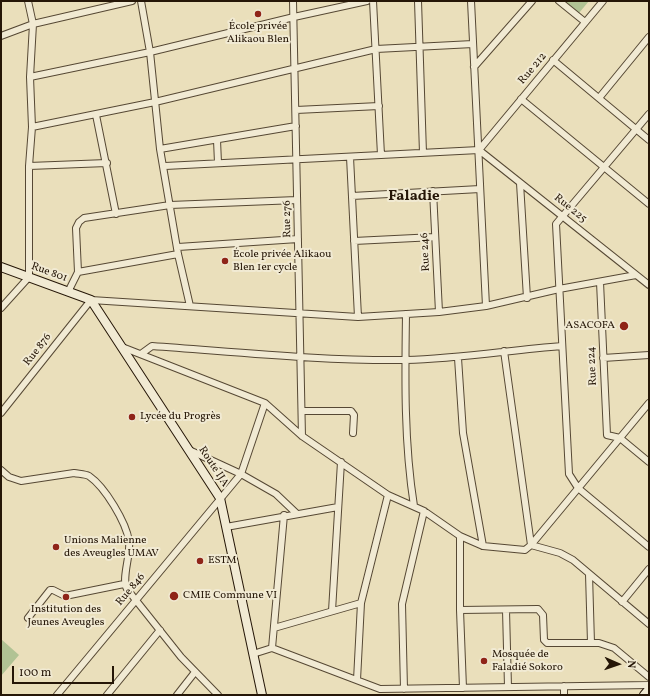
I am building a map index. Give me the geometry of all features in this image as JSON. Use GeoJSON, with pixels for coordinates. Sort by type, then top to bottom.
{"type":"FeatureCollection","features":[{"type":"Feature","properties":{"kind":"street"},"geometry":{"type":"LineString","coordinates":[[1,308],[29,278],[29,166],[32,127],[30,77],[33,24],[28,1]]}},
{"type":"Feature","properties":{"kind":"street"},"geometry":{"type":"LineString","coordinates":[[1,36],[33,24],[132,1]]}},
{"type":"Feature","properties":{"kind":"street"},"geometry":{"type":"LineString","coordinates":[[141,1],[150,52],[160,149],[165,166],[178,254],[190,306]]}},
{"type":"Feature","properties":{"kind":"street","name":"Rue 276"},"geometry":{"type":"LineString","coordinates":[[293,1],[302,436]]}},
{"type":"Feature","properties":{"kind":"street"},"geometry":{"type":"LineString","coordinates":[[30,77],[150,52],[294,16],[367,1]]}},
{"type":"Feature","properties":{"kind":"street"},"geometry":{"type":"LineString","coordinates":[[374,1],[381,155]]}},
{"type":"Feature","properties":{"kind":"street"},"geometry":{"type":"LineString","coordinates":[[418,1],[423,153]]}},
{"type":"Feature","properties":{"kind":"street"},"geometry":{"type":"LineString","coordinates":[[471,1],[486,306]]}},
{"type":"Feature","properties":{"kind":"street"},"geometry":{"type":"LineString","coordinates":[[474,67],[532,1]]}},
{"type":"Feature","properties":{"kind":"street"},"geometry":{"type":"LineString","coordinates":[[559,1],[585,22]]}},
{"type":"Feature","properties":{"kind":"street","name":"Rue 212"},"geometry":{"type":"LineString","coordinates":[[479,150],[603,1]]}},
{"type":"Feature","properties":{"kind":"street"},"geometry":{"type":"LineString","coordinates":[[599,98],[649,37]]}},
{"type":"Feature","properties":{"kind":"street"},"geometry":{"type":"LineString","coordinates":[[32,127],[156,102],[376,49],[473,44]]}},
{"type":"Feature","properties":{"kind":"street"},"geometry":{"type":"LineString","coordinates":[[553,60],[649,140]]}},
{"type":"Feature","properties":{"kind":"street"},"geometry":{"type":"LineString","coordinates":[[521,99],[649,204]]}},
{"type":"Feature","properties":{"kind":"street"},"geometry":{"type":"LineString","coordinates":[[296,110],[379,106]]}},
{"type":"Feature","properties":{"kind":"street"},"geometry":{"type":"LineString","coordinates":[[649,114],[556,224],[570,474],[578,488],[649,548]]}},
{"type":"Feature","properties":{"kind":"street"},"geometry":{"type":"LineString","coordinates":[[96,115],[107,163],[116,214]]}},
{"type":"Feature","properties":{"kind":"street"},"geometry":{"type":"LineString","coordinates":[[160,149],[296,126]]}},
{"type":"Feature","properties":{"kind":"street"},"geometry":{"type":"LineString","coordinates":[[217,140],[218,163]]}},
{"type":"Feature","properties":{"kind":"street"},"geometry":{"type":"LineString","coordinates":[[165,166],[479,150]]}},
{"type":"Feature","properties":{"kind":"street","name":"Rue 225"},"geometry":{"type":"LineString","coordinates":[[479,150],[647,283]]}},
{"type":"Feature","properties":{"kind":"street"},"geometry":{"type":"LineString","coordinates":[[350,157],[358,317]]}},
{"type":"Feature","properties":{"kind":"street"},"geometry":{"type":"LineString","coordinates":[[29,166],[107,163]]}},
{"type":"Feature","properties":{"kind":"street"},"geometry":{"type":"LineString","coordinates":[[520,182],[526,298]]}},
{"type":"Feature","properties":{"kind":"street"},"geometry":{"type":"LineString","coordinates":[[352,196],[480,189]]}},
{"type":"Feature","properties":{"kind":"street","name":"Rue 246"},"geometry":{"type":"LineString","coordinates":[[433,191],[439,312]]}},
{"type":"Feature","properties":{"kind":"street"},"geometry":{"type":"LineString","coordinates":[[68,292],[78,272],[76,228],[79,222],[84,218],[170,205],[298,200]]}},
{"type":"Feature","properties":{"kind":"street"},"geometry":{"type":"LineString","coordinates":[[354,241],[435,237]]}},
{"type":"Feature","properties":{"kind":"street"},"geometry":{"type":"LineString","coordinates":[[178,247],[298,240]]}},
{"type":"Feature","properties":{"kind":"street"},"geometry":{"type":"LineString","coordinates":[[78,272],[178,254]]}},
{"type":"Feature","properties":{"kind":"street","name":"Rue 801"},"geometry":{"type":"LineString","coordinates":[[1,267],[90,300]]}},
{"type":"Feature","properties":{"kind":"street"},"geometry":{"type":"LineString","coordinates":[[90,300],[300,312],[358,317],[439,312],[486,306],[526,298],[559,289],[636,275]]}},
{"type":"Feature","properties":{"kind":"street"},"geometry":{"type":"LineString","coordinates":[[647,283],[649,275]]}},
{"type":"Feature","properties":{"kind":"street","name":"Rue 224"},"geometry":{"type":"LineString","coordinates":[[600,282],[606,435],[620,438]]}},
{"type":"Feature","properties":{"kind":"street","name":"Route IJA"},"geometry":{"type":"LineString","coordinates":[[90,300],[220,498],[262,695]]}},
{"type":"Feature","properties":{"kind":"street","name":"Rue 876"},"geometry":{"type":"LineString","coordinates":[[1,413],[90,300]]}},
{"type":"Feature","properties":{"kind":"street"},"geometry":{"type":"LineString","coordinates":[[406,314],[405,360],[408,448],[414,506]]}},
{"type":"Feature","properties":{"kind":"street"},"geometry":{"type":"LineString","coordinates":[[120,346],[265,403],[302,436],[388,495],[424,511],[460,536],[482,546],[525,550],[531,545],[649,403]]}},
{"type":"Feature","properties":{"kind":"street"},"geometry":{"type":"LineString","coordinates":[[141,354],[152,346],[301,357],[405,360],[458,358],[504,351],[562,346]]}},
{"type":"Feature","properties":{"kind":"street"},"geometry":{"type":"LineString","coordinates":[[504,351],[531,545]]}},
{"type":"Feature","properties":{"kind":"street"},"geometry":{"type":"LineString","coordinates":[[603,358],[649,355]]}},
{"type":"Feature","properties":{"kind":"street"},"geometry":{"type":"LineString","coordinates":[[458,358],[463,433],[482,546]]}},
{"type":"Feature","properties":{"kind":"street"},"geometry":{"type":"LineString","coordinates":[[241,474],[265,403]]}},
{"type":"Feature","properties":{"kind":"street"},"geometry":{"type":"LineString","coordinates":[[302,411],[351,411],[354,415],[353,433]]}},
{"type":"Feature","properties":{"kind":"street"},"geometry":{"type":"LineString","coordinates":[[620,438],[649,462]]}},
{"type":"Feature","properties":{"kind":"street"},"geometry":{"type":"LineString","coordinates":[[188,450],[241,474],[276,494],[296,513]]}},
{"type":"Feature","properties":{"kind":"street"},"geometry":{"type":"LineString","coordinates":[[332,611],[341,462]]}},
{"type":"Feature","properties":{"kind":"street"},"geometry":{"type":"LineString","coordinates":[[1,470],[9,477],[21,481],[74,473],[89,476],[106,493],[125,527],[129,542],[129,556],[124,584],[195,672],[218,695]]}},
{"type":"Feature","properties":{"kind":"street","name":"Rue 846"},"geometry":{"type":"LineString","coordinates":[[57,695],[241,474]]}},
{"type":"Feature","properties":{"kind":"street"},"geometry":{"type":"LineString","coordinates":[[357,680],[361,603],[388,495]]}},
{"type":"Feature","properties":{"kind":"street"},"geometry":{"type":"LineString","coordinates":[[226,527],[296,513],[338,507]]}},
{"type":"Feature","properties":{"kind":"street"},"geometry":{"type":"LineString","coordinates":[[404,689],[402,604],[424,511]]}},
{"type":"Feature","properties":{"kind":"street"},"geometry":{"type":"LineString","coordinates":[[272,648],[284,516]]}},
{"type":"Feature","properties":{"kind":"street"},"geometry":{"type":"LineString","coordinates":[[460,536],[460,610],[463,688]]}},
{"type":"Feature","properties":{"kind":"street"},"geometry":{"type":"LineString","coordinates":[[531,545],[560,553],[573,560],[649,624]]}},
{"type":"Feature","properties":{"kind":"street"},"geometry":{"type":"LineString","coordinates":[[622,602],[649,569]]}},
{"type":"Feature","properties":{"kind":"street"},"geometry":{"type":"LineString","coordinates":[[589,574],[591,643]]}},
{"type":"Feature","properties":{"kind":"street"},"geometry":{"type":"LineString","coordinates":[[28,618],[50,590],[64,596],[124,584]]}},
{"type":"Feature","properties":{"kind":"street"},"geometry":{"type":"LineString","coordinates":[[274,628],[361,603]]}},
{"type":"Feature","properties":{"kind":"street"},"geometry":{"type":"LineString","coordinates":[[460,610],[538,609],[543,615],[544,640],[546,643],[599,643],[614,648],[649,677]]}},
{"type":"Feature","properties":{"kind":"street"},"geometry":{"type":"LineString","coordinates":[[506,610],[511,687],[514,695]]}},
{"type":"Feature","properties":{"kind":"street"},"geometry":{"type":"LineString","coordinates":[[107,695],[160,630]]}},
{"type":"Feature","properties":{"kind":"street"},"geometry":{"type":"LineString","coordinates":[[253,654],[272,648],[357,680],[380,692],[404,689],[649,685]]}},
{"type":"Feature","properties":{"kind":"street"},"geometry":{"type":"LineString","coordinates":[[176,695],[195,672]]}},
{"type":"Feature","properties":{"kind":"street"},"geometry":{"type":"LineString","coordinates":[[564,686],[564,695]]}},
{"type":"Feature","properties":{"kind":"street"},"geometry":{"type":"LineString","coordinates":[[644,695],[649,689]]}},
{"type":"Feature","properties":{"kind":"green space"},"geometry":{"type":"Polygon","coordinates":[[[564,1],[589,1],[579,13],[564,1]]]}},
{"type":"Feature","properties":{"kind":"green space"},"geometry":{"type":"Polygon","coordinates":[[[1,639],[19,655],[1,676],[1,639]]]}},
{"type":"Feature","properties":{"kind":"place","name":"École privée Alikaou Blen"},"geometry":{"type":"Point","coordinates":[258,14]}},
{"type":"Feature","properties":{"kind":"place","name":"École privée Alikaou Blen 1er cycle"},"geometry":{"type":"Point","coordinates":[225,261]}},
{"type":"Feature","properties":{"kind":"place","name":"ASACOFA"},"geometry":{"type":"Point","coordinates":[624,326]}},
{"type":"Feature","properties":{"kind":"place","name":"Lycée du Progrès"},"geometry":{"type":"Point","coordinates":[132,417]}},
{"type":"Feature","properties":{"kind":"place","name":"Unions Malienne des Aveugles UMAV"},"geometry":{"type":"Point","coordinates":[56,547]}},
{"type":"Feature","properties":{"kind":"place","name":"ESTM"},"geometry":{"type":"Point","coordinates":[200,561]}},
{"type":"Feature","properties":{"kind":"place","name":"CMIE Commune VI"},"geometry":{"type":"Point","coordinates":[174,596]}},
{"type":"Feature","properties":{"kind":"place","name":"Institution des Jeunes Aveugles"},"geometry":{"type":"Point","coordinates":[66,597]}},
{"type":"Feature","properties":{"kind":"place","name":"Mosquée de Faladié Sokoro"},"geometry":{"type":"Point","coordinates":[484,661]}},
{"type":"Feature","properties":{"kind":"district","name":"Faladie"},"geometry":{"type":"Point","coordinates":[414,197]}}]}
